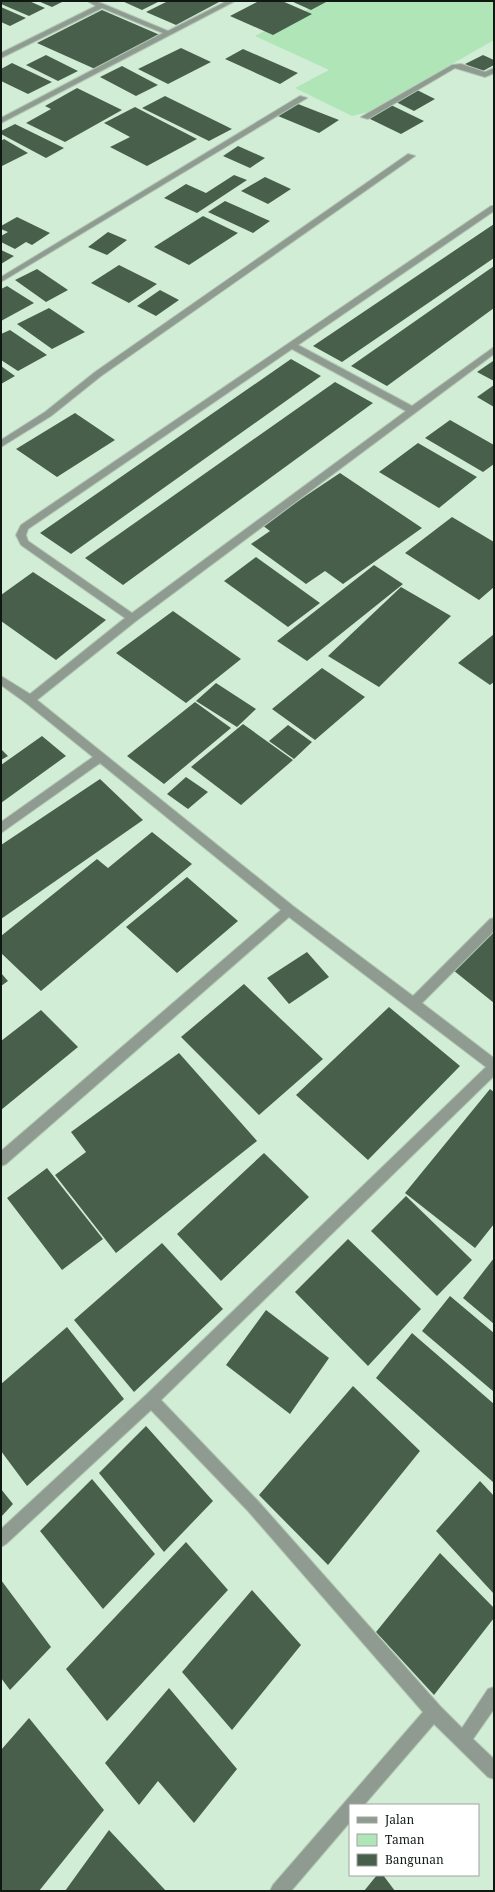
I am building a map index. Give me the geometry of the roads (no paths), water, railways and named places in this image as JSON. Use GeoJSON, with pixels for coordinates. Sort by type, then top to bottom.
{"type":"FeatureCollection","features":[{"type":"Feature","properties":{"kind":"street"},"geometry":{"type":"LineString","coordinates":[[90,1],[168,32]]}},
{"type":"Feature","properties":{"kind":"street"},"geometry":{"type":"LineString","coordinates":[[1,121],[168,32],[232,1]]}},
{"type":"Feature","properties":{"kind":"street"},"geometry":{"type":"LineString","coordinates":[[1,56],[101,6]]}},
{"type":"Feature","properties":{"kind":"street"},"geometry":{"type":"LineString","coordinates":[[365,117],[454,66],[461,66],[484,75],[494,70]]}},
{"type":"Feature","properties":{"kind":"street"},"geometry":{"type":"LineString","coordinates":[[1,280],[303,98]]}},
{"type":"Feature","properties":{"kind":"street"},"geometry":{"type":"LineString","coordinates":[[1,444],[48,414],[98,374],[411,156]]}},
{"type":"Feature","properties":{"kind":"street"},"geometry":{"type":"LineString","coordinates":[[132,618],[24,543],[21,535],[24,527],[494,208]]}},
{"type":"Feature","properties":{"kind":"street"},"geometry":{"type":"LineString","coordinates":[[292,345],[412,410]]}},
{"type":"Feature","properties":{"kind":"street"},"geometry":{"type":"LineString","coordinates":[[30,700],[132,618],[494,350]]}},
{"type":"Feature","properties":{"kind":"street"},"geometry":{"type":"LineString","coordinates":[[1,680],[30,700],[99,758],[289,910],[494,1067],[151,1400],[1,1539]]}},
{"type":"Feature","properties":{"kind":"street"},"geometry":{"type":"LineString","coordinates":[[1,828],[99,758]]}},
{"type":"Feature","properties":{"kind":"street"},"geometry":{"type":"LineString","coordinates":[[1,1160],[289,910]]}},
{"type":"Feature","properties":{"kind":"street"},"geometry":{"type":"LineString","coordinates":[[413,1004],[494,924]]}},
{"type":"Feature","properties":{"kind":"street"},"geometry":{"type":"LineString","coordinates":[[151,1400],[253,1506],[434,1712],[494,1771]]}},
{"type":"Feature","properties":{"kind":"street"},"geometry":{"type":"LineString","coordinates":[[463,1740],[494,1695]]}},
{"type":"Feature","properties":{"kind":"street"},"geometry":{"type":"LineString","coordinates":[[354,1804],[434,1712]]}},
{"type":"Feature","properties":{"kind":"street"},"geometry":{"type":"LineString","coordinates":[[279,1891],[349,1810]]}}]}
